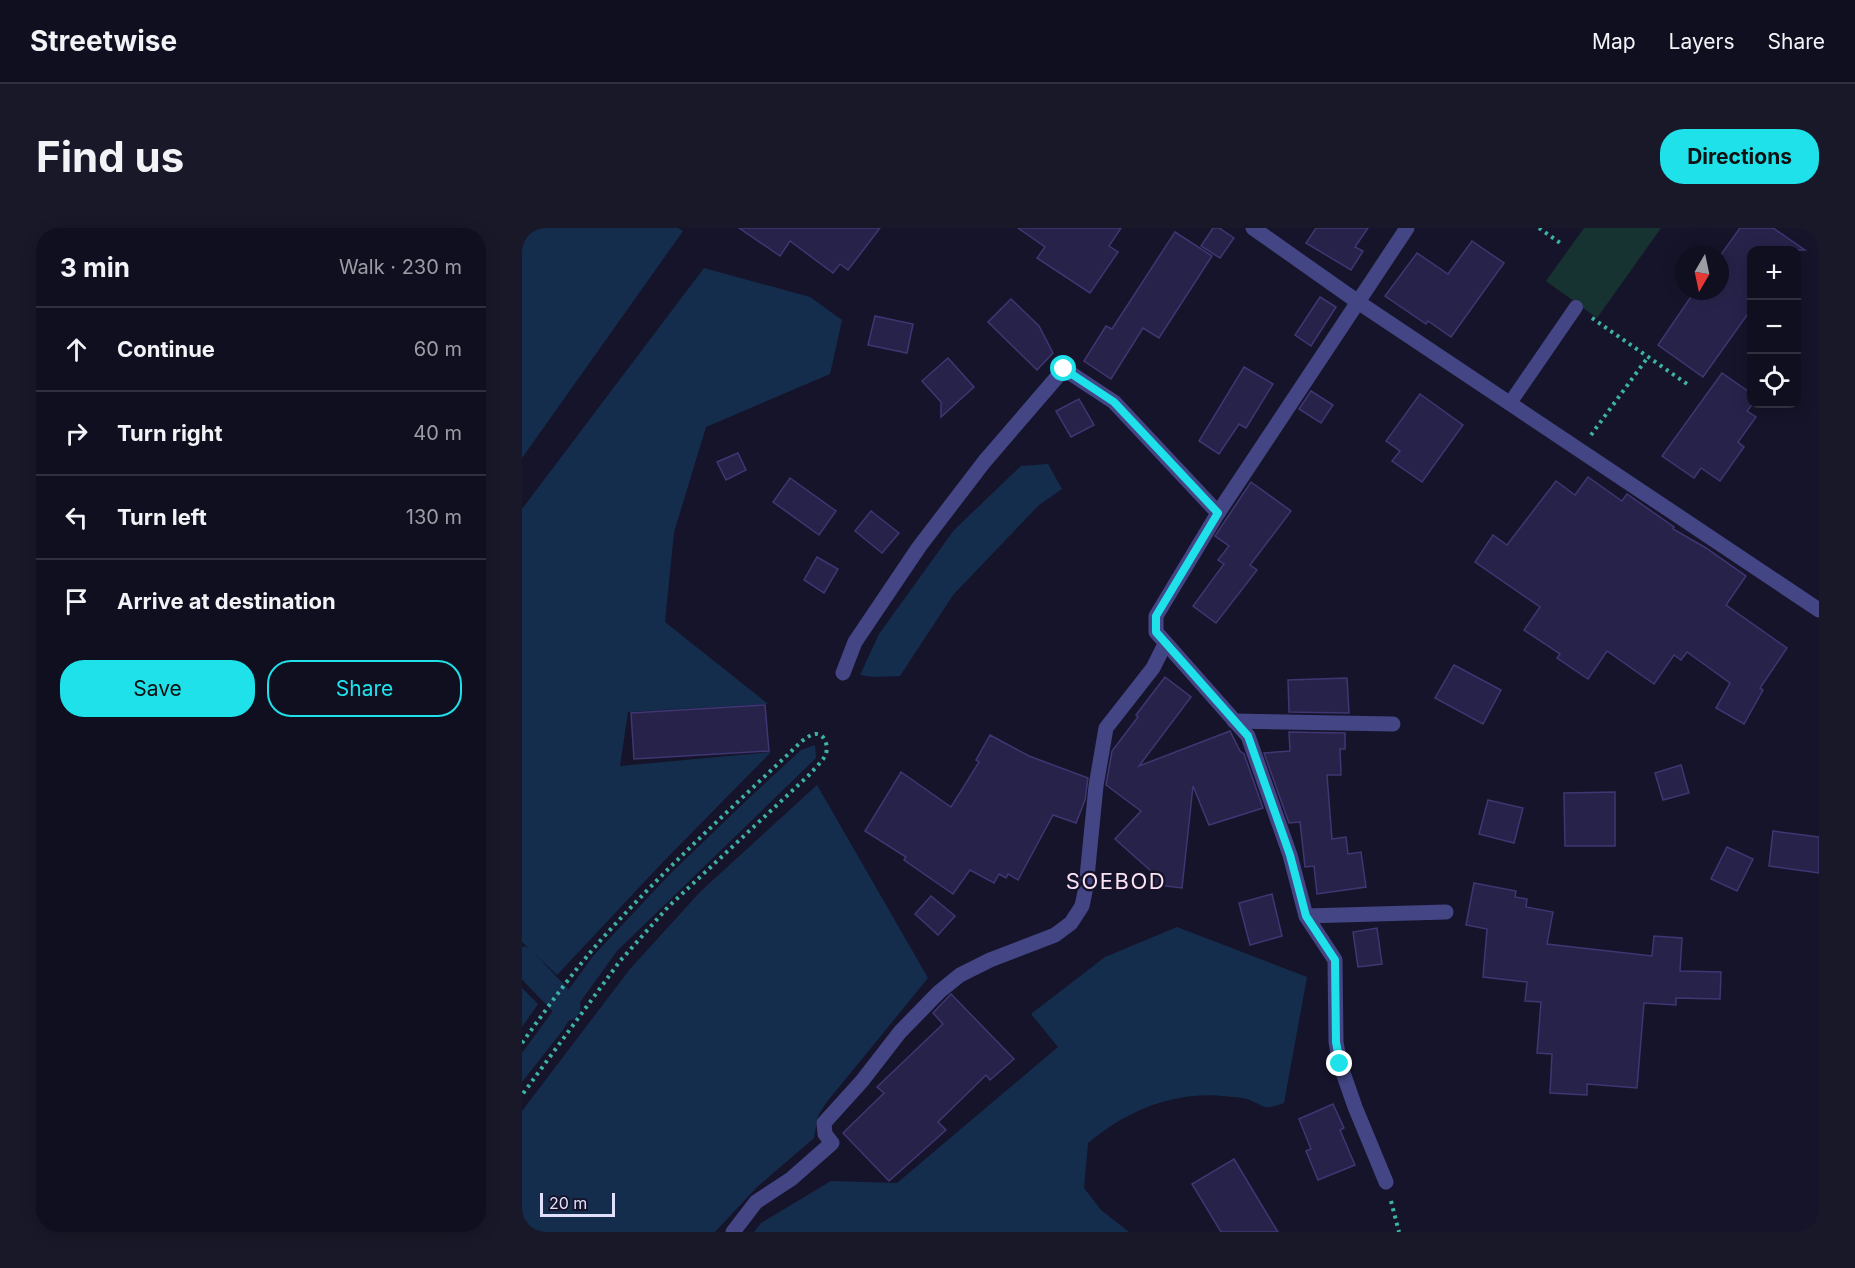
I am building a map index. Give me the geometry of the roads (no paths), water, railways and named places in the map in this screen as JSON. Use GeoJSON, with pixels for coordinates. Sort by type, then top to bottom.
{"type":"FeatureCollection","features":[{"type":"Feature","properties":{"kind":"street"},"geometry":{"type":"LineString","coordinates":[[1253,228],[1358,302],[1819,610]]}},
{"type":"Feature","properties":{"kind":"street"},"geometry":{"type":"LineString","coordinates":[[1386,1182],[1354,1107],[1340,1064],[1336,1042],[1335,960],[1306,916],[1290,855],[1248,736],[1165,644],[1156,632],[1156,616],[1218,513],[1407,228]]}},
{"type":"Feature","properties":{"kind":"street"},"geometry":{"type":"LineString","coordinates":[[843,673],[855,642],[919,547],[984,462],[1064,369],[1114,402],[1218,513]]}},
{"type":"Feature","properties":{"kind":"street"},"geometry":{"type":"LineString","coordinates":[[733,1232],[756,1202],[791,1179],[832,1143],[825,1134],[824,1123],[862,1081],[900,1032],[939,992],[960,975],[990,960],[1054,935],[1071,923],[1082,906],[1086,887],[1096,786],[1106,728],[1153,668],[1165,644]]}},
{"type":"Feature","properties":{"kind":"street"},"geometry":{"type":"LineString","coordinates":[[1234,721],[1393,724]]}},
{"type":"Feature","properties":{"kind":"street"},"geometry":{"type":"LineString","coordinates":[[1306,916],[1446,912]]}},
{"type":"Feature","properties":{"kind":"lane"},"geometry":{"type":"LineString","coordinates":[[1510,403],[1576,307]]}},
{"type":"Feature","properties":{"kind":"water"},"geometry":{"type":"Polygon","coordinates":[[[522,228],[678,228],[683,231],[522,458],[522,228]]]}},
{"type":"Feature","properties":{"kind":"water"},"geometry":{"type":"Polygon","coordinates":[[[704,268],[810,297],[842,320],[830,374],[706,427],[674,532],[665,622],[768,704],[628,712],[620,766],[771,752],[557,975],[522,942],[522,509],[704,268]]]}},
{"type":"Feature","properties":{"kind":"water"},"geometry":{"type":"Polygon","coordinates":[[[1048,464],[1062,489],[1039,505],[953,595],[900,676],[860,675],[879,634],[954,530],[1021,466],[1048,464]]]}},
{"type":"Feature","properties":{"kind":"water"},"geometry":{"type":"Polygon","coordinates":[[[815,745],[816,758],[617,951],[563,1030],[522,1082],[522,1053],[594,955],[669,875],[748,799],[801,750],[815,745]]]}},
{"type":"Feature","properties":{"kind":"water"},"geometry":{"type":"Polygon","coordinates":[[[817,785],[928,978],[826,1103],[818,1116],[814,1138],[757,1187],[715,1232],[522,1232],[522,1111],[630,969],[701,891],[817,785]]]}},
{"type":"Feature","properties":{"kind":"water"},"geometry":{"type":"Polygon","coordinates":[[[1177,927],[1307,977],[1284,1103],[1266,1107],[1239,1097],[1212,1095],[1174,1099],[1137,1111],[1088,1143],[1084,1188],[1101,1210],[1129,1232],[754,1232],[761,1223],[831,1181],[897,1183],[1058,1047],[1031,1014],[1105,957],[1177,927]]]}},
{"type":"Feature","properties":{"kind":"water"},"geometry":{"type":"Polygon","coordinates":[[[522,947],[557,983],[544,999],[522,977],[522,947]]]}},
{"type":"Feature","properties":{"kind":"water"},"geometry":{"type":"Polygon","coordinates":[[[522,988],[538,1004],[522,1027],[522,988]]]}},
{"type":"Feature","properties":{"kind":"waterway"},"geometry":{"type":"LineString","coordinates":[[522,960],[567,1007]]}},
{"type":"Feature","properties":{"kind":"district","name":"SOEBOD"},"geometry":{"type":"Point","coordinates":[1116,881]}}]}
